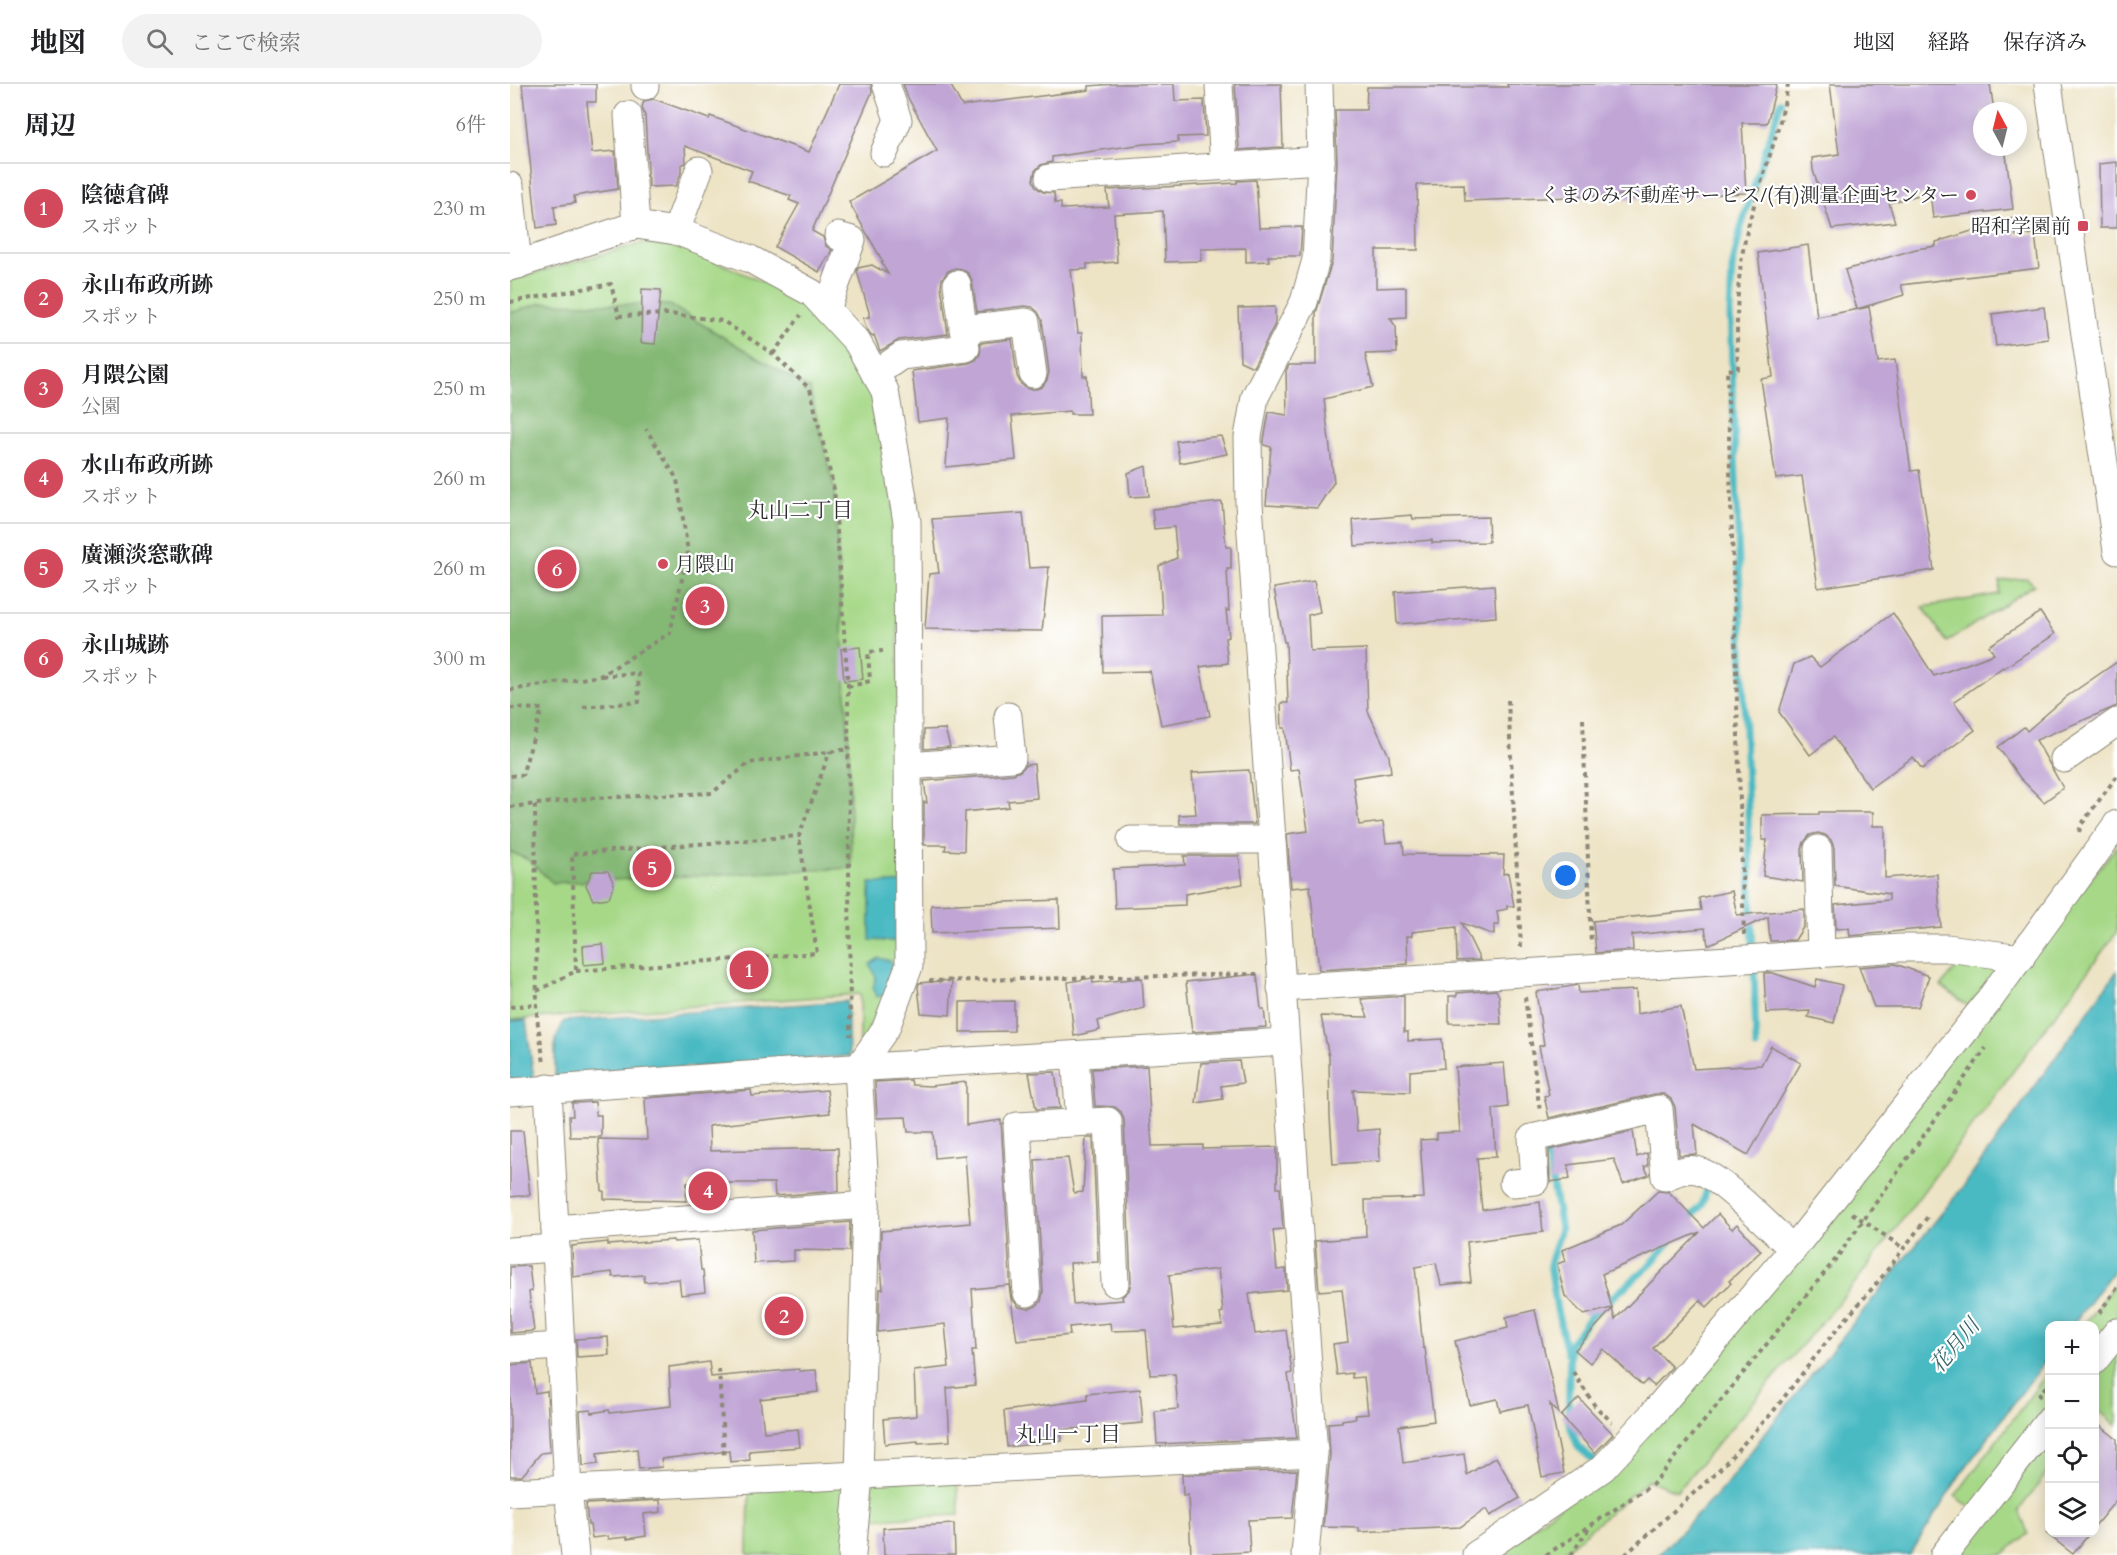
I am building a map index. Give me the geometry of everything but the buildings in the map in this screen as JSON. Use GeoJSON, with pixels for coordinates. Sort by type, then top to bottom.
{"type":"FeatureCollection","features":[{"type":"Feature","properties":{"kind":"street"},"geometry":{"type":"LineString","coordinates":[[884,153],[897,120],[885,84]]}},
{"type":"Feature","properties":{"kind":"street"},"geometry":{"type":"LineString","coordinates":[[1305,1555],[1314,1454],[1249,504],[1248,437],[1255,397],[1304,302],[1316,260],[1321,160],[1319,84]]}},
{"type":"Feature","properties":{"kind":"street"},"geometry":{"type":"LineString","coordinates":[[2048,84],[2117,551]]}},
{"type":"Feature","properties":{"kind":"street"},"geometry":{"type":"LineString","coordinates":[[1219,85],[1224,167]]}},
{"type":"Feature","properties":{"kind":"street"},"geometry":{"type":"LineString","coordinates":[[628,115],[636,225]]}},
{"type":"Feature","properties":{"kind":"street"},"geometry":{"type":"LineString","coordinates":[[1049,178],[1321,160]]}},
{"type":"Feature","properties":{"kind":"street"},"geometry":{"type":"LineString","coordinates":[[676,231],[699,170]]}},
{"type":"Feature","properties":{"kind":"street"},"geometry":{"type":"LineString","coordinates":[[510,186],[514,266],[636,225],[676,231],[750,260],[812,293],[816,309],[857,342],[885,391],[907,522],[909,966],[886,1028],[858,1068],[866,1205],[859,1476],[852,1555]]}},
{"type":"Feature","properties":{"kind":"street"},"geometry":{"type":"LineString","coordinates":[[816,309],[852,240],[838,236]]}},
{"type":"Feature","properties":{"kind":"street"},"geometry":{"type":"LineString","coordinates":[[875,374],[901,356],[966,348],[957,284]]}},
{"type":"Feature","properties":{"kind":"street"},"geometry":{"type":"LineString","coordinates":[[963,329],[1026,322],[1033,374]]}},
{"type":"Feature","properties":{"kind":"street"},"geometry":{"type":"LineString","coordinates":[[909,766],[1012,758],[1008,716]]}},
{"type":"Feature","properties":{"kind":"street"},"geometry":{"type":"LineString","coordinates":[[2064,759],[2117,722]]}},
{"type":"Feature","properties":{"kind":"street"},"geometry":{"type":"LineString","coordinates":[[1476,1555],[1603,1468],[1652,1415],[1793,1249],[2020,958],[2117,824]]}},
{"type":"Feature","properties":{"kind":"street"},"geometry":{"type":"LineString","coordinates":[[1131,840],[1271,840]]}},
{"type":"Feature","properties":{"kind":"street"},"geometry":{"type":"LineString","coordinates":[[1818,849],[1821,952]]}},
{"type":"Feature","properties":{"kind":"street"},"geometry":{"type":"LineString","coordinates":[[1281,988],[1899,948],[1947,948],[2020,958]]}},
{"type":"Feature","properties":{"kind":"street"},"geometry":{"type":"LineString","coordinates":[[510,1092],[1285,1042]]}},
{"type":"Feature","properties":{"kind":"street"},"geometry":{"type":"LineString","coordinates":[[1076,1055],[1080,1122]]}},
{"type":"Feature","properties":{"kind":"street"},"geometry":{"type":"LineString","coordinates":[[548,1088],[568,1490],[575,1555]]}},
{"type":"Feature","properties":{"kind":"street"},"geometry":{"type":"LineString","coordinates":[[1513,1183],[1535,1181],[1532,1138],[1659,1109],[1665,1177],[1684,1169],[1698,1170],[1729,1190],[1793,1249]]}},
{"type":"Feature","properties":{"kind":"street"},"geometry":{"type":"LineString","coordinates":[[1027,1293],[1017,1126],[1108,1121],[1115,1283]]}},
{"type":"Feature","properties":{"kind":"street"},"geometry":{"type":"LineString","coordinates":[[510,1251],[556,1239],[866,1205]]}},
{"type":"Feature","properties":{"kind":"street"},"geometry":{"type":"LineString","coordinates":[[2099,1347],[2107,1324]]}},
{"type":"Feature","properties":{"kind":"street"},"geometry":{"type":"LineString","coordinates":[[510,1349],[561,1346]]}},
{"type":"Feature","properties":{"kind":"street"},"geometry":{"type":"LineString","coordinates":[[1944,1555],[2045,1424]]}},
{"type":"Feature","properties":{"kind":"street"},"geometry":{"type":"LineString","coordinates":[[510,1492],[1314,1454]]}},
{"type":"Feature","properties":{"kind":"path"},"geometry":{"type":"LineString","coordinates":[[1745,959],[1727,370],[1738,369],[1737,281],[1747,230],[1788,84]]}},
{"type":"Feature","properties":{"kind":"path"},"geometry":{"type":"LineString","coordinates":[[510,302],[611,284],[619,316],[670,314],[723,321],[773,354],[810,389],[834,489],[848,687],[850,1041],[858,1068]]}},
{"type":"Feature","properties":{"kind":"path"},"geometry":{"type":"LineString","coordinates":[[773,354],[816,309]]}},
{"type":"Feature","properties":{"kind":"path"},"geometry":{"type":"LineString","coordinates":[[600,676],[670,633],[688,552],[677,479],[646,429]]}},
{"type":"Feature","properties":{"kind":"path"},"geometry":{"type":"LineString","coordinates":[[848,687],[870,681],[868,652],[908,650]]}},
{"type":"Feature","properties":{"kind":"path"},"geometry":{"type":"LineString","coordinates":[[510,690],[600,676],[638,673],[639,702],[583,707]]}},
{"type":"Feature","properties":{"kind":"path"},"geometry":{"type":"LineString","coordinates":[[1508,700],[1522,973],[1543,1135]]}},
{"type":"Feature","properties":{"kind":"path"},"geometry":{"type":"LineString","coordinates":[[510,708],[542,709],[522,775],[510,776]]}},
{"type":"Feature","properties":{"kind":"path"},"geometry":{"type":"LineString","coordinates":[[1583,719],[1592,969]]}},
{"type":"Feature","properties":{"kind":"path"},"geometry":{"type":"LineString","coordinates":[[510,807],[591,798],[712,793],[749,763],[849,749]]}},
{"type":"Feature","properties":{"kind":"path"},"geometry":{"type":"LineString","coordinates":[[537,991],[576,971],[817,953],[799,836],[830,751]]}},
{"type":"Feature","properties":{"kind":"path"},"geometry":{"type":"LineString","coordinates":[[536,805],[537,1018],[548,1088]]}},
{"type":"Feature","properties":{"kind":"path"},"geometry":{"type":"LineString","coordinates":[[576,971],[572,854],[799,836]]}},
{"type":"Feature","properties":{"kind":"path"},"geometry":{"type":"LineString","coordinates":[[904,981],[1258,974]]}},
{"type":"Feature","properties":{"kind":"path"},"geometry":{"type":"LineString","coordinates":[[510,1007],[537,1004]]}},
{"type":"Feature","properties":{"kind":"path"},"geometry":{"type":"LineString","coordinates":[[1546,1555],[1653,1484],[1835,1260],[1987,1048]]}},
{"type":"Feature","properties":{"kind":"path"},"geometry":{"type":"LineString","coordinates":[[1832,1199],[1903,1248]]}},
{"type":"Feature","properties":{"kind":"path"},"geometry":{"type":"LineString","coordinates":[[1625,1555],[1717,1472],[1772,1413],[1929,1215]]}},
{"type":"Feature","properties":{"kind":"path"},"geometry":{"type":"LineString","coordinates":[[2107,1324],[2117,1288]]}},
{"type":"Feature","properties":{"kind":"path"},"geometry":{"type":"LineString","coordinates":[[719,1369],[725,1482]]}},
{"type":"Feature","properties":{"kind":"path"},"geometry":{"type":"LineString","coordinates":[[1573,1372],[1595,1406],[1630,1439]]}},
{"type":"Feature","properties":{"kind":"path"},"geometry":{"type":"LineString","coordinates":[[1571,1555],[1591,1525]]}},
{"type":"Feature","properties":{"kind":"green space"},"geometry":{"type":"Polygon","coordinates":[[[642,243],[686,248],[794,296],[830,327],[867,376],[883,438],[897,533],[902,965],[860,1051],[860,994],[510,1020],[510,280],[642,243]]]}},
{"type":"Feature","properties":{"kind":"green space"},"geometry":{"type":"Polygon","coordinates":[[[541,303],[670,305],[810,389],[834,489],[849,748],[851,868],[553,883],[527,859],[510,852],[510,313],[541,303]]]}},
{"type":"Feature","properties":{"kind":"green space"},"geometry":{"type":"Polygon","coordinates":[[[2027,578],[2034,585],[1947,642],[1923,607],[1999,594],[2000,581],[2027,578]]]}},
{"type":"Feature","properties":{"kind":"green space"},"geometry":{"type":"Polygon","coordinates":[[[2117,846],[2117,932],[1855,1283],[1677,1491],[1648,1480],[1560,1555],[1496,1555],[1623,1458],[2117,846]]]}},
{"type":"Feature","properties":{"kind":"green space"},"geometry":{"type":"Polygon","coordinates":[[[2016,959],[1975,1011],[1941,986],[1961,962],[2016,959]]]}},
{"type":"Feature","properties":{"kind":"green space"},"geometry":{"type":"Polygon","coordinates":[[[2117,1281],[2117,1317],[2099,1342],[2099,1321],[2087,1321],[2117,1281]]]}},
{"type":"Feature","properties":{"kind":"green space"},"geometry":{"type":"Polygon","coordinates":[[[2117,1350],[2117,1426],[2099,1411],[2099,1373],[2117,1350]]]}},
{"type":"Feature","properties":{"kind":"green space"},"geometry":{"type":"Polygon","coordinates":[[[2045,1376],[2045,1414],[1975,1510],[1955,1496],[2045,1376]]]}},
{"type":"Feature","properties":{"kind":"green space"},"geometry":{"type":"Polygon","coordinates":[[[2045,1443],[2045,1475],[2019,1510],[2028,1534],[2002,1555],[1959,1555],[2045,1443]]]}},
{"type":"Feature","properties":{"kind":"green space"},"geometry":{"type":"Polygon","coordinates":[[[957,1477],[959,1515],[865,1519],[869,1481],[957,1477]]]}},
{"type":"Feature","properties":{"kind":"green space"},"geometry":{"type":"Polygon","coordinates":[[[853,1480],[847,1555],[748,1555],[749,1486],[853,1480]]]}},
{"type":"Feature","properties":{"kind":"water"},"geometry":{"type":"Polygon","coordinates":[[[870,883],[904,883],[906,942],[870,940],[870,883]]]}},
{"type":"Feature","properties":{"kind":"water"},"geometry":{"type":"Polygon","coordinates":[[[879,958],[890,961],[897,971],[887,995],[876,997],[873,988],[876,977],[870,964],[879,958]]]}},
{"type":"Feature","properties":{"kind":"water","name":"花月川"},"geometry":{"type":"Polygon","coordinates":[[[2117,971],[2117,1266],[2075,1321],[2045,1321],[2045,1361],[1960,1475],[1910,1555],[1658,1555],[1724,1487],[1966,1183],[2117,971]]]}},
{"type":"Feature","properties":{"kind":"water"},"geometry":{"type":"Polygon","coordinates":[[[847,1001],[849,1056],[555,1077],[555,1041],[564,1021],[847,1001]]]}},
{"type":"Feature","properties":{"kind":"water"},"geometry":{"type":"Polygon","coordinates":[[[526,1020],[534,1080],[510,1082],[510,1021],[526,1020]]]}},
{"type":"Feature","properties":{"kind":"waterway"},"geometry":{"type":"LineString","coordinates":[[1753,951],[1730,312],[1732,268],[1741,227],[1781,102]]}},
{"type":"Feature","properties":{"kind":"waterway"},"geometry":{"type":"LineString","coordinates":[[1754,966],[1756,1047]]}},
{"type":"Feature","properties":{"kind":"waterway"},"geometry":{"type":"LineString","coordinates":[[1545,1140],[1561,1229],[1550,1264],[1557,1310],[1567,1352]]}},
{"type":"Feature","properties":{"kind":"waterway"},"geometry":{"type":"LineString","coordinates":[[1687,1222],[1702,1205],[1709,1183]]}},
{"type":"Feature","properties":{"kind":"waterway"},"geometry":{"type":"LineString","coordinates":[[1598,1464],[1578,1447],[1568,1420],[1570,1344],[1591,1316],[1648,1267],[1672,1240]]}},
{"type":"Feature","properties":{"kind":"place","name":"くまのみ不動産サービス/(有)測量企画センター"},"geometry":{"type":"Point","coordinates":[1971,195]}},
{"type":"Feature","properties":{"kind":"place","name":"昭和学園前"},"geometry":{"type":"Point","coordinates":[2083,226]}},
{"type":"Feature","properties":{"kind":"place","name":"月隈山"},"geometry":{"type":"Point","coordinates":[663,564]}},
{"type":"Feature","properties":{"kind":"place","name":"永山城跡"},"geometry":{"type":"Point","coordinates":[557,569]}},
{"type":"Feature","properties":{"kind":"place","name":"月隈公園"},"geometry":{"type":"Point","coordinates":[705,606]}},
{"type":"Feature","properties":{"kind":"place","name":"廣瀬淡窓歌碑"},"geometry":{"type":"Point","coordinates":[652,868]}},
{"type":"Feature","properties":{"kind":"place","name":"陰徳倉碑"},"geometry":{"type":"Point","coordinates":[749,970]}},
{"type":"Feature","properties":{"kind":"place","name":"水山布政所跡"},"geometry":{"type":"Point","coordinates":[708,1191]}},
{"type":"Feature","properties":{"kind":"place","name":"永山布政所跡"},"geometry":{"type":"Point","coordinates":[784,1316]}},
{"type":"Feature","properties":{"kind":"district","name":"丸山二丁目"},"geometry":{"type":"Point","coordinates":[800,510]}},
{"type":"Feature","properties":{"kind":"district","name":"丸山一丁目"},"geometry":{"type":"Point","coordinates":[1068,1434]}}]}
